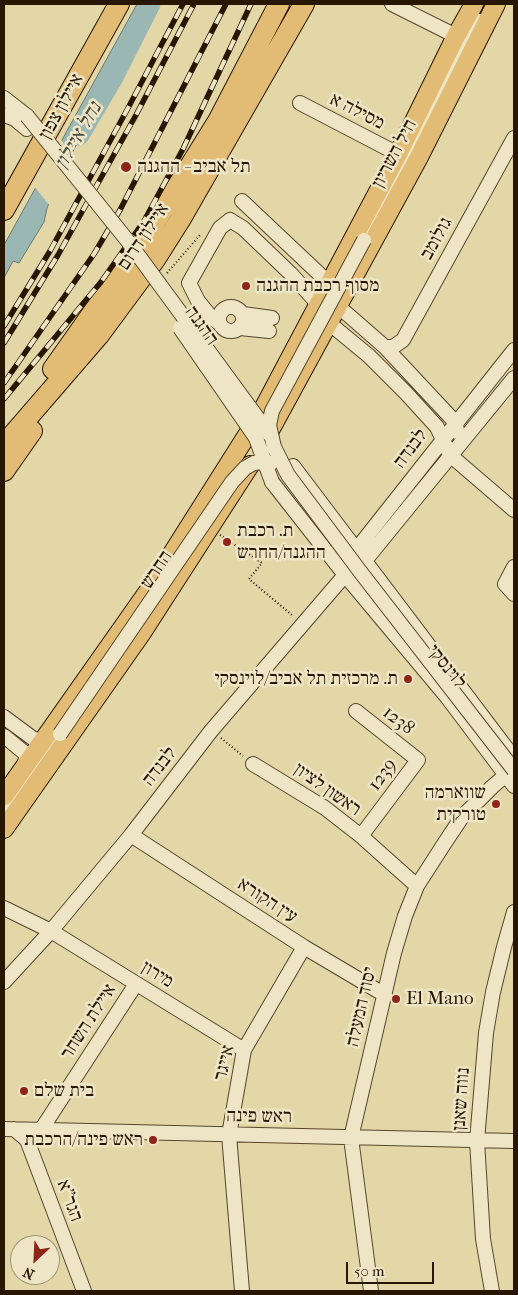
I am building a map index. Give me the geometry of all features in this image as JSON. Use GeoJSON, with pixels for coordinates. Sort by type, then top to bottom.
{"type":"FeatureCollection","features":[{"type":"Feature","properties":{"kind":"highway"},"geometry":{"type":"LineString","coordinates":[[4,182],[32,120],[105,4]]}},
{"type":"Feature","properties":{"kind":"highway","name":"איילון צפון"},"geometry":{"type":"LineString","coordinates":[[4,210],[120,4]]}},
{"type":"Feature","properties":{"kind":"highway","name":"איילון דרום"},"geometry":{"type":"LineString","coordinates":[[4,432],[64,354],[142,243],[218,121],[279,4]]}},
{"type":"Feature","properties":{"kind":"highway"},"geometry":{"type":"LineString","coordinates":[[4,471],[99,335],[156,258],[180,220],[304,4]]}},
{"type":"Feature","properties":{"kind":"highway"},"geometry":{"type":"LineString","coordinates":[[4,446],[99,335]]}},
{"type":"Feature","properties":{"kind":"main road","name":"חיל השריון"},"geometry":{"type":"LineString","coordinates":[[319,305],[458,44],[474,4]]}},
{"type":"Feature","properties":{"kind":"main road","name":"חיל השריון"},"geometry":{"type":"LineString","coordinates":[[329,324],[418,157],[496,4]]}},
{"type":"Feature","properties":{"kind":"main road","name":"החרש"},"geometry":{"type":"LineString","coordinates":[[4,796],[25,774],[53,735],[150,590],[261,413],[319,305]]}},
{"type":"Feature","properties":{"kind":"main road","name":"החרש"},"geometry":{"type":"LineString","coordinates":[[4,829],[141,634],[211,529],[246,474],[329,324]]}},
{"type":"Feature","properties":{"kind":"street"},"geometry":{"type":"LineString","coordinates":[[392,4],[458,44]]}},
{"type":"Feature","properties":{"kind":"street"},"geometry":{"type":"LineString","coordinates":[[481,4],[458,44],[364,240],[270,418],[270,434],[274,447],[362,574],[511,771]]}},
{"type":"Feature","properties":{"kind":"street"},"geometry":{"type":"LineString","coordinates":[[458,44],[489,4]]}},
{"type":"Feature","properties":{"kind":"street","name":"ההגנה"},"geometry":{"type":"LineString","coordinates":[[4,98],[32,120],[123,235],[159,282],[290,470],[356,550]]}},
{"type":"Feature","properties":{"kind":"street","name":"מסילה א"},"geometry":{"type":"LineString","coordinates":[[300,103],[398,154]]}},
{"type":"Feature","properties":{"kind":"street","name":"ההגנה"},"geometry":{"type":"LineString","coordinates":[[4,115],[15,119],[32,120]]}},
{"type":"Feature","properties":{"kind":"street","name":"ההגנה"},"geometry":{"type":"LineString","coordinates":[[32,120],[256,438],[272,482],[345,575]]}},
{"type":"Feature","properties":{"kind":"street","name":"גולומב"},"geometry":{"type":"LineString","coordinates":[[385,347],[398,344],[403,340],[514,138]]}},
{"type":"Feature","properties":{"kind":"street"},"geometry":{"type":"LineString","coordinates":[[242,201],[330,284]]}},
{"type":"Feature","properties":{"kind":"street"},"geometry":{"type":"LineString","coordinates":[[220,318],[211,317],[198,301],[189,284],[220,228],[230,220],[243,228],[264,247],[319,305],[329,324],[375,362],[437,427],[450,455],[514,510]]}},
{"type":"Feature","properties":{"kind":"street"},"geometry":{"type":"LineString","coordinates":[[319,305],[338,306],[385,347],[438,402],[456,423],[457,433],[450,455]]}},
{"type":"Feature","properties":{"kind":"street"},"geometry":{"type":"LineString","coordinates":[[232,306],[241,310],[242,321],[236,330],[227,331],[220,318],[228,307],[232,306]]}},
{"type":"Feature","properties":{"kind":"street"},"geometry":{"type":"LineString","coordinates":[[242,321],[270,325]]}},
{"type":"Feature","properties":{"kind":"street","name":"לבנדה"},"geometry":{"type":"LineString","coordinates":[[4,982],[51,931],[131,835],[211,731],[345,575],[349,561],[356,550],[514,350]]}},
{"type":"Feature","properties":{"kind":"street","name":"לבנדה"},"geometry":{"type":"LineString","coordinates":[[345,575],[357,570],[365,562],[514,378]]}},
{"type":"Feature","properties":{"kind":"street"},"geometry":{"type":"LineString","coordinates":[[438,402],[444,406],[456,406],[466,404],[475,398]]}},
{"type":"Feature","properties":{"kind":"street"},"geometry":{"type":"LineString","coordinates":[[4,717],[35,740],[53,735],[232,482],[245,468],[261,462],[275,464],[290,470]]}},
{"type":"Feature","properties":{"kind":"street"},"geometry":{"type":"LineString","coordinates":[[341,530],[356,535],[372,531]]}},
{"type":"Feature","properties":{"kind":"street","name":"לוינסקי"},"geometry":{"type":"LineString","coordinates":[[356,550],[514,758]]}},
{"type":"Feature","properties":{"kind":"street"},"geometry":{"type":"LineString","coordinates":[[514,566],[505,584],[514,594]]}},
{"type":"Feature","properties":{"kind":"street","name":"לוינסקי"},"geometry":{"type":"LineString","coordinates":[[345,575],[511,771],[514,786]]}},
{"type":"Feature","properties":{"kind":"street","name":"1238"},"geometry":{"type":"LineString","coordinates":[[356,711],[418,760]]}},
{"type":"Feature","properties":{"kind":"street"},"geometry":{"type":"LineString","coordinates":[[4,736],[26,754],[25,774],[4,812]]}},
{"type":"Feature","properties":{"kind":"street","name":"1239"},"geometry":{"type":"LineString","coordinates":[[361,836],[418,760]]}},
{"type":"Feature","properties":{"kind":"street","name":"ראשון לציון"},"geometry":{"type":"LineString","coordinates":[[253,764],[325,808],[361,836],[417,886]]}},
{"type":"Feature","properties":{"kind":"street","name":"יסוד המעלה"},"geometry":{"type":"LineString","coordinates":[[371,1291],[351,1138],[394,953],[405,916],[417,886],[462,817],[511,771]]}},
{"type":"Feature","properties":{"kind":"street","name":"עין הקורא"},"geometry":{"type":"LineString","coordinates":[[131,835],[304,947],[385,994]]}},
{"type":"Feature","properties":{"kind":"street","name":"מירון"},"geometry":{"type":"LineString","coordinates":[[4,908],[51,931],[244,1050]]}},
{"type":"Feature","properties":{"kind":"street","name":"נווה שאנן"},"geometry":{"type":"LineString","coordinates":[[492,1291],[483,1238],[477,1141],[486,1033],[502,956],[514,912]]}},
{"type":"Feature","properties":{"kind":"street","name":"אייגר"},"geometry":{"type":"LineString","coordinates":[[242,1291],[229,1135],[244,1050],[304,947]]}},
{"type":"Feature","properties":{"kind":"street","name":"איילת השחר"},"geometry":{"type":"LineString","coordinates":[[41,1130],[136,984]]}},
{"type":"Feature","properties":{"kind":"street","name":"ראש פינה"},"geometry":{"type":"LineString","coordinates":[[9,1129],[514,1141]]}},
{"type":"Feature","properties":{"kind":"street","name":"הגר\"א"},"geometry":{"type":"LineString","coordinates":[[9,1129],[27,1140],[84,1291]]}},
{"type":"Feature","properties":{"kind":"path"},"geometry":{"type":"LineString","coordinates":[[159,282],[201,234]]}},
{"type":"Feature","properties":{"kind":"path"},"geometry":{"type":"LineString","coordinates":[[211,529],[262,563],[249,579],[296,618]]}},
{"type":"Feature","properties":{"kind":"path"},"geometry":{"type":"LineString","coordinates":[[211,731],[253,764]]}},
{"type":"Feature","properties":{"kind":"water"},"geometry":{"type":"Polygon","coordinates":[[[137,4],[159,4],[125,61],[120,59],[65,167],[47,208],[44,222],[19,263],[13,261],[4,278],[4,245],[137,4]]]}},
{"type":"Feature","properties":{"kind":"pier"},"geometry":{"type":"Polygon","coordinates":[[[59,137],[73,156],[50,206],[33,185],[59,137]]]}},
{"type":"Feature","properties":{"kind":"waterway","name":"נחל איילון"},"geometry":{"type":"LineString","coordinates":[[79,135],[112,79],[150,4]]}},
{"type":"Feature","properties":{"kind":"railway"},"geometry":{"type":"LineString","coordinates":[[4,326],[50,251],[183,4]]}},
{"type":"Feature","properties":{"kind":"railway"},"geometry":{"type":"LineString","coordinates":[[4,343],[58,255],[136,115],[194,4]]}},
{"type":"Feature","properties":{"kind":"railway"},"geometry":{"type":"LineString","coordinates":[[4,383],[94,254],[120,210],[226,4]]}},
{"type":"Feature","properties":{"kind":"railway"},"geometry":{"type":"LineString","coordinates":[[4,399],[101,282],[144,221],[183,149],[251,4]]}},
{"type":"Feature","properties":{"kind":"place","name":"תל אביב - ההגנה"},"geometry":{"type":"Point","coordinates":[126,167]}},
{"type":"Feature","properties":{"kind":"place","name":"מסוף רכבת ההגנה"},"geometry":{"type":"Point","coordinates":[246,286]}},
{"type":"Feature","properties":{"kind":"place","name":"ת. רכבת ההגנה/החרש"},"geometry":{"type":"Point","coordinates":[227,542]}},
{"type":"Feature","properties":{"kind":"place","name":"ת. מרכזית תל אביב/לוינסקי"},"geometry":{"type":"Point","coordinates":[408,679]}},
{"type":"Feature","properties":{"kind":"place","name":"שווארמה טורקית"},"geometry":{"type":"Point","coordinates":[496,804]}},
{"type":"Feature","properties":{"kind":"place","name":"El Mano"},"geometry":{"type":"Point","coordinates":[396,999]}},
{"type":"Feature","properties":{"kind":"place","name":"בית שלם"},"geometry":{"type":"Point","coordinates":[24,1091]}},
{"type":"Feature","properties":{"kind":"place","name":"ראש פינה/הרכבת"},"geometry":{"type":"Point","coordinates":[153,1140]}}]}
